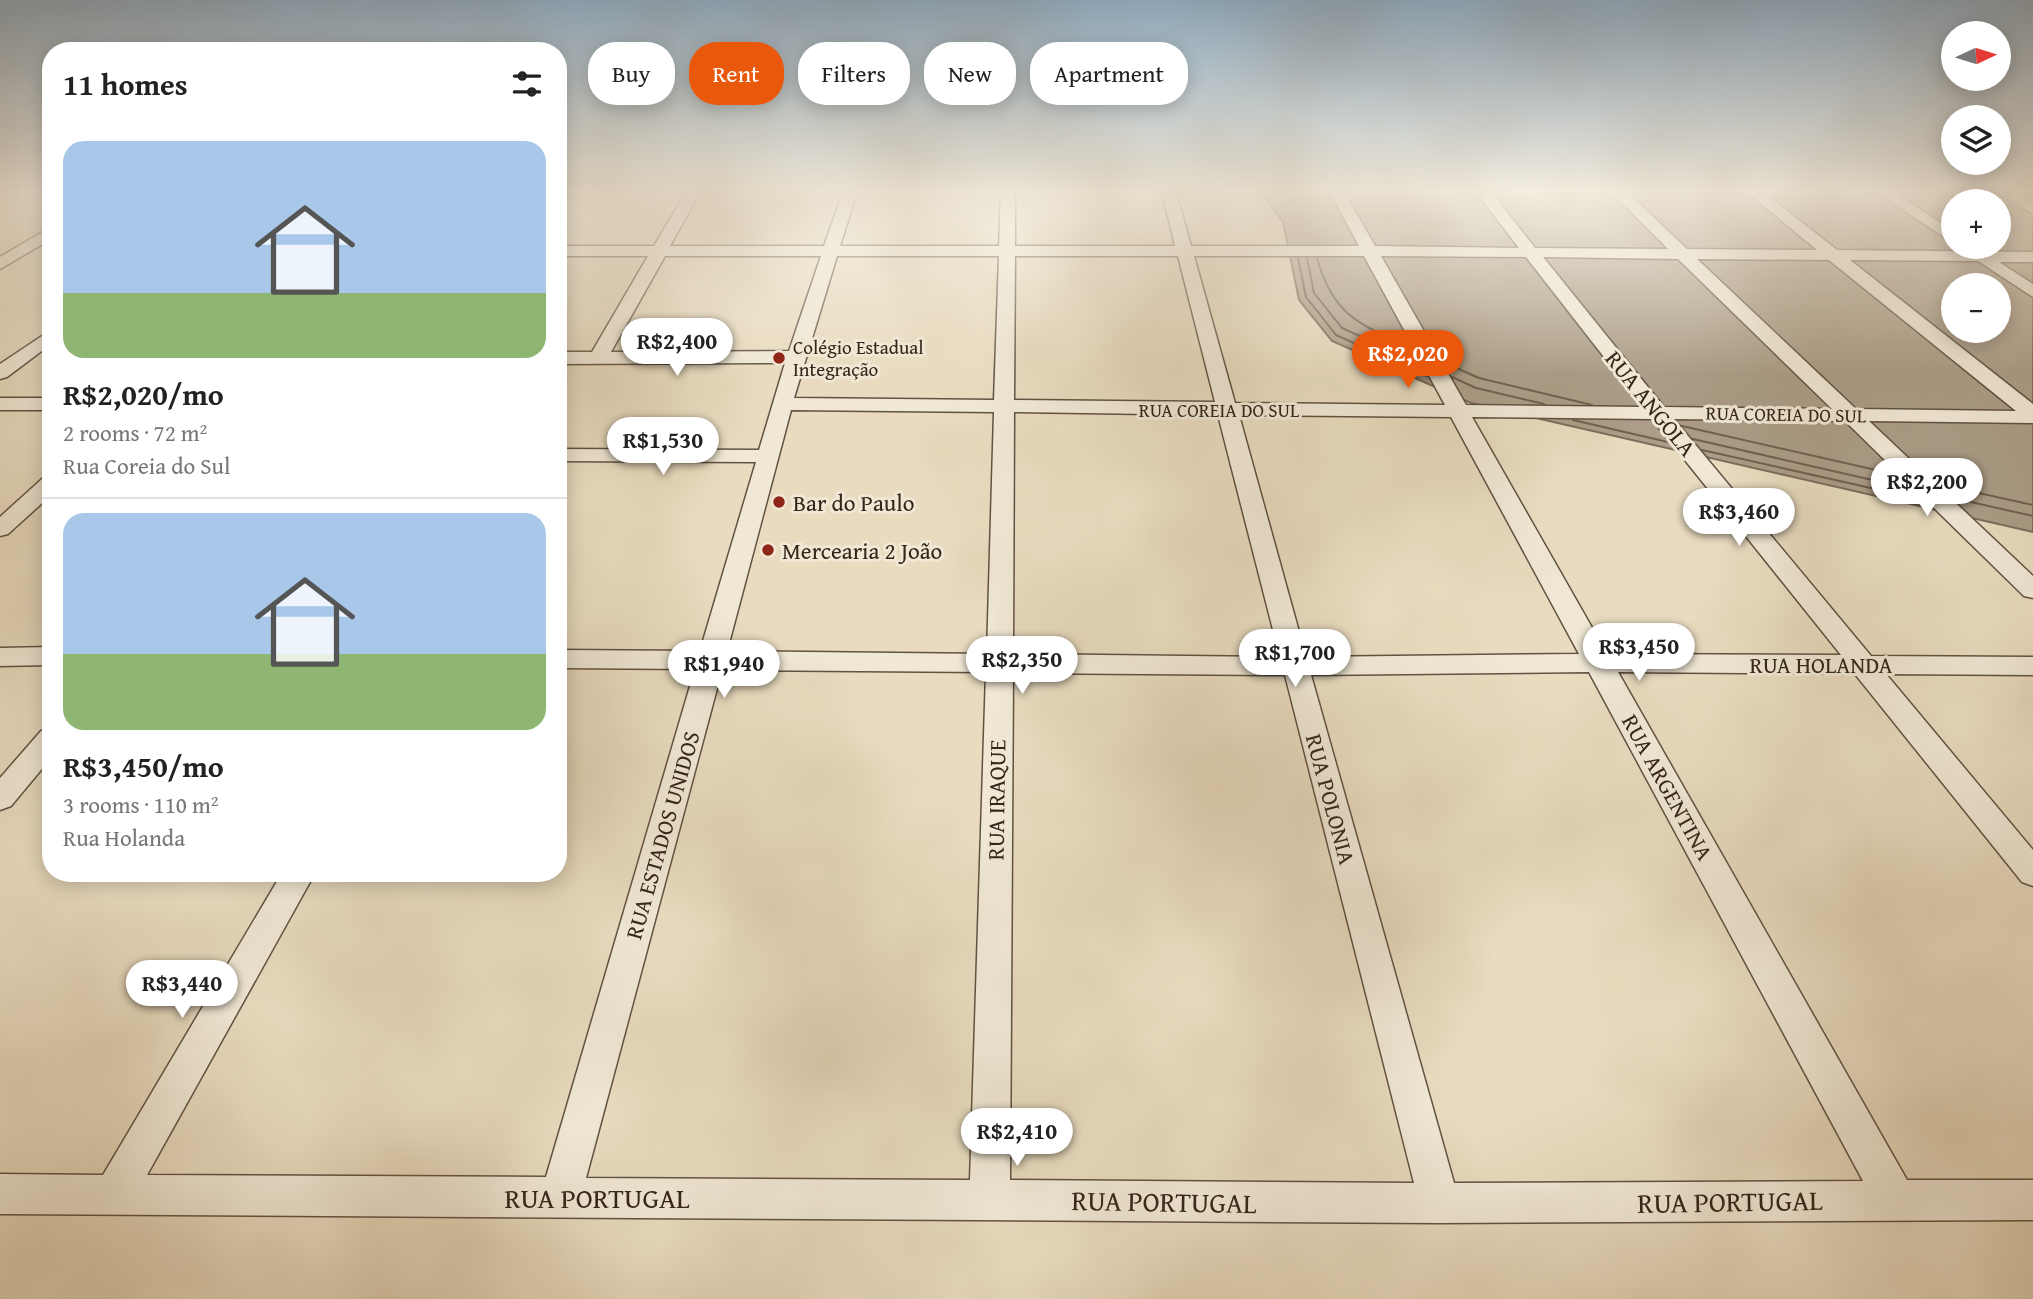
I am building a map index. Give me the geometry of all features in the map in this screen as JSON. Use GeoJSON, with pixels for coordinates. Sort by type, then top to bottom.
{"type":"FeatureCollection","features":[{"type":"Feature","properties":{"kind":"street"},"geometry":{"type":"LineString","coordinates":[[0,264],[18,253]]}},
{"type":"Feature","properties":{"kind":"street"},"geometry":{"type":"LineString","coordinates":[[598,358],[659,253]]}},
{"type":"Feature","properties":{"kind":"street","name":"RUA ESTADOS UNIDOS"},"geometry":{"type":"LineString","coordinates":[[561,1196],[796,357],[832,253]]}},
{"type":"Feature","properties":{"kind":"street","name":"RUA IRAQUE"},"geometry":{"type":"LineString","coordinates":[[990,1199],[1006,253]]}},
{"type":"Feature","properties":{"kind":"street","name":"RUA POLONIA"},"geometry":{"type":"LineString","coordinates":[[1185,253],[1439,1203]]}},
{"type":"Feature","properties":{"kind":"street","name":"RUA ARGENTINA"},"geometry":{"type":"LineString","coordinates":[[1371,253],[1895,1199]]}},
{"type":"Feature","properties":{"kind":"street"},"geometry":{"type":"LineString","coordinates":[[1501,253],[1941,257]]}},
{"type":"Feature","properties":{"kind":"street","name":"RUA ANGOLA"},"geometry":{"type":"LineString","coordinates":[[1532,253],[1657,412],[2033,873]]}},
{"type":"Feature","properties":{"kind":"street"},"geometry":{"type":"LineString","coordinates":[[1681,253],[2033,590]]}},
{"type":"Feature","properties":{"kind":"street"},"geometry":{"type":"LineString","coordinates":[[1830,253],[2033,415]]}},
{"type":"Feature","properties":{"kind":"street"},"geometry":{"type":"LineString","coordinates":[[2011,257],[2033,257]]}},
{"type":"Feature","properties":{"kind":"street"},"geometry":{"type":"LineString","coordinates":[[1985,259],[2033,292]]}},
{"type":"Feature","properties":{"kind":"street"},"geometry":{"type":"LineString","coordinates":[[0,373],[42,342]]}},
{"type":"Feature","properties":{"kind":"street"},"geometry":{"type":"LineString","coordinates":[[567,358],[796,357]]}},
{"type":"Feature","properties":{"kind":"street"},"geometry":{"type":"LineString","coordinates":[[0,404],[42,404]]}},
{"type":"Feature","properties":{"kind":"street","name":"RUA COREIA DO SUL"},"geometry":{"type":"LineString","coordinates":[[783,404],[1226,411],[2033,415]]}},
{"type":"Feature","properties":{"kind":"street"},"geometry":{"type":"LineString","coordinates":[[567,455],[768,456]]}},
{"type":"Feature","properties":{"kind":"street"},"geometry":{"type":"LineString","coordinates":[[0,528],[42,491]]}},
{"type":"Feature","properties":{"kind":"street"},"geometry":{"type":"LineString","coordinates":[[0,657],[42,656]]}},
{"type":"Feature","properties":{"kind":"street","name":"RUA HOLANDA"},"geometry":{"type":"LineString","coordinates":[[567,659],[998,661],[1295,666],[1600,663],[2033,666]]}},
{"type":"Feature","properties":{"kind":"street"},"geometry":{"type":"LineString","coordinates":[[0,798],[42,749]]}},
{"type":"Feature","properties":{"kind":"street"},"geometry":{"type":"LineString","coordinates":[[114,1195],[294,882]]}},
{"type":"Feature","properties":{"kind":"street","name":"RUA PORTUGAL"},"geometry":{"type":"LineString","coordinates":[[0,1194],[1439,1203],[2033,1200]]}},
{"type":"Feature","properties":{"kind":"water"},"geometry":{"type":"Polygon","coordinates":[[[1289,253],[1941,253],[1941,259],[2011,259],[2011,253],[2033,253],[2033,532],[1471,403],[1332,341],[1299,300],[1289,253]]]}},
{"type":"Feature","properties":{"kind":"place","name":"Colégio Estadual Integração"},"geometry":{"type":"Point","coordinates":[779,358]}},
{"type":"Feature","properties":{"kind":"place","name":"Bar do Paulo"},"geometry":{"type":"Point","coordinates":[779,502]}},
{"type":"Feature","properties":{"kind":"place","name":"Mercearia 2 João"},"geometry":{"type":"Point","coordinates":[768,550]}}]}
